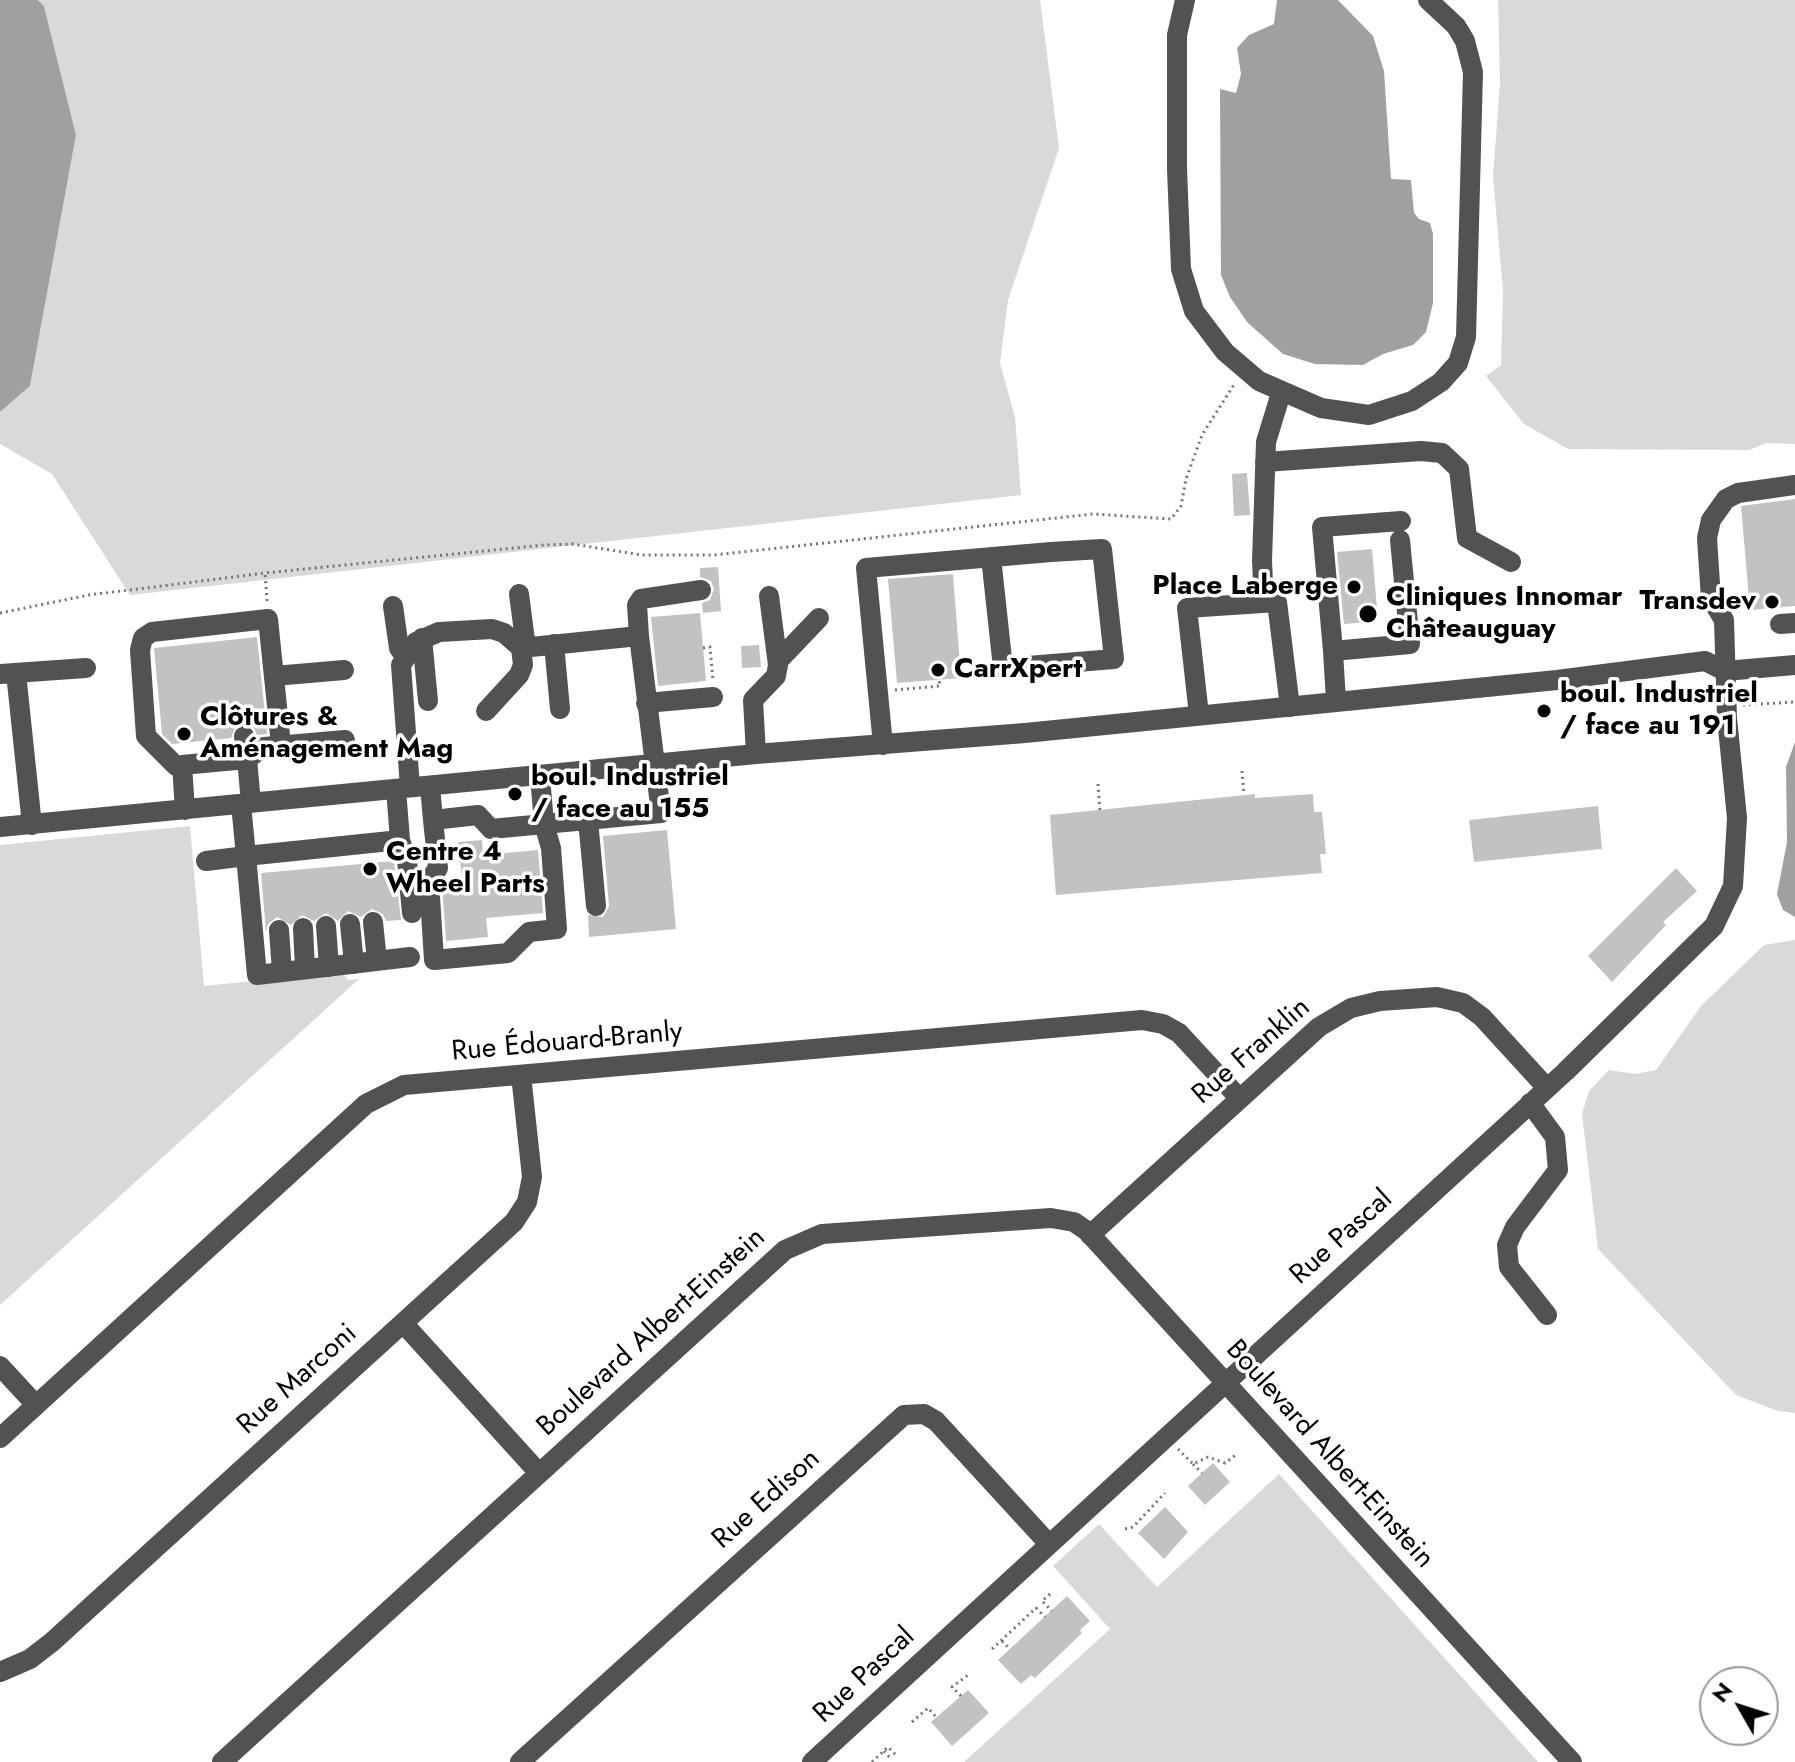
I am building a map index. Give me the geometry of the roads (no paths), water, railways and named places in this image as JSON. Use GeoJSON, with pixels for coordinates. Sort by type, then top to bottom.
{"type":"FeatureCollection","features":[{"type":"Feature","properties":{"kind":"street"},"geometry":{"type":"LineString","coordinates":[[1185,0],[1177,35],[1181,269],[1187,295],[1203,326],[1244,370],[1281,393],[1321,408],[1369,415],[1425,393],[1458,363],[1468,318],[1473,72],[1461,33],[1428,0]]}},
{"type":"Feature","properties":{"kind":"street"},"geometry":{"type":"LineString","coordinates":[[1264,603],[1265,462],[1269,425],[1281,393]]}},
{"type":"Feature","properties":{"kind":"street"},"geometry":{"type":"LineString","coordinates":[[1265,462],[1421,451],[1442,453],[1459,469],[1467,538],[1511,562]]}},
{"type":"Feature","properties":{"kind":"street","name":"Rue Pascal"},"geometry":{"type":"LineString","coordinates":[[812,1762],[1547,1088],[1703,939],[1727,904],[1736,873],[1737,818],[1724,620],[1711,599],[1707,538],[1717,508],[1738,493],[1795,485]]}},
{"type":"Feature","properties":{"kind":"street"},"geometry":{"type":"LineString","coordinates":[[1333,651],[1410,644],[1401,530],[1322,527],[1336,701]]}},
{"type":"Feature","properties":{"kind":"street"},"geometry":{"type":"LineString","coordinates":[[883,745],[885,664],[866,568],[991,557],[1102,549],[1114,659],[1003,668],[991,557]]}},
{"type":"Feature","properties":{"kind":"street"},"geometry":{"type":"LineString","coordinates":[[476,782],[478,815],[491,829],[661,813],[637,605],[641,599],[701,590]]}},
{"type":"Feature","properties":{"kind":"street"},"geometry":{"type":"LineString","coordinates":[[486,711],[519,675],[523,665],[519,594]]}},
{"type":"Feature","properties":{"kind":"street"},"geometry":{"type":"LineString","coordinates":[[756,754],[753,700],[776,676],[778,661],[769,596]]}},
{"type":"Feature","properties":{"kind":"street"},"geometry":{"type":"LineString","coordinates":[[1199,715],[1187,608],[1277,602],[1290,707]]}},
{"type":"Feature","properties":{"kind":"street"},"geometry":{"type":"LineString","coordinates":[[393,606],[399,648],[405,657]]}},
{"type":"Feature","properties":{"kind":"street"},"geometry":{"type":"LineString","coordinates":[[778,661],[819,618]]}},
{"type":"Feature","properties":{"kind":"street"},"geometry":{"type":"LineString","coordinates":[[281,745],[269,668],[268,619],[152,632],[143,638],[140,650],[146,736],[176,766],[247,759],[264,747],[345,740]]}},
{"type":"Feature","properties":{"kind":"street"},"geometry":{"type":"LineString","coordinates":[[412,913],[407,860],[400,840],[412,787],[401,678],[405,657],[422,638],[439,632],[492,629],[504,633],[523,648],[639,636]]}},
{"type":"Feature","properties":{"kind":"street"},"geometry":{"type":"LineString","coordinates":[[422,638],[428,701]]}},
{"type":"Feature","properties":{"kind":"street"},"geometry":{"type":"LineString","coordinates":[[554,644],[560,709]]}},
{"type":"Feature","properties":{"kind":"street"},"geometry":{"type":"LineString","coordinates":[[0,827],[756,754],[1290,707],[1557,680],[1705,661],[1725,671],[1795,665]]}},
{"type":"Feature","properties":{"kind":"street"},"geometry":{"type":"LineString","coordinates":[[32,825],[8,674],[86,668]]}},
{"type":"Feature","properties":{"kind":"street"},"geometry":{"type":"LineString","coordinates":[[269,668],[344,670]]}},
{"type":"Feature","properties":{"kind":"street"},"geometry":{"type":"LineString","coordinates":[[646,703],[713,691]]}},
{"type":"Feature","properties":{"kind":"street"},"geometry":{"type":"LineString","coordinates":[[244,736],[247,759],[246,856],[257,975],[410,957]]}},
{"type":"Feature","properties":{"kind":"street"},"geometry":{"type":"LineString","coordinates":[[182,765],[185,810]]}},
{"type":"Feature","properties":{"kind":"street"},"geometry":{"type":"LineString","coordinates":[[412,787],[433,820],[438,868],[429,881],[434,960],[508,953],[529,932],[557,929],[551,848],[544,824],[540,776]]}},
{"type":"Feature","properties":{"kind":"street"},"geometry":{"type":"LineString","coordinates":[[433,820],[478,815]]}},
{"type":"Feature","properties":{"kind":"street"},"geometry":{"type":"LineString","coordinates":[[588,820],[596,906]]}},
{"type":"Feature","properties":{"kind":"street"},"geometry":{"type":"LineString","coordinates":[[206,861],[400,840]]}},
{"type":"Feature","properties":{"kind":"street"},"geometry":{"type":"LineString","coordinates":[[373,922],[377,961]]}},
{"type":"Feature","properties":{"kind":"street"},"geometry":{"type":"LineString","coordinates":[[350,924],[354,964]]}},
{"type":"Feature","properties":{"kind":"street"},"geometry":{"type":"LineString","coordinates":[[326,926],[329,967]]}},
{"type":"Feature","properties":{"kind":"street"},"geometry":{"type":"LineString","coordinates":[[303,928],[305,969]]}},
{"type":"Feature","properties":{"kind":"street"},"geometry":{"type":"LineString","coordinates":[[279,930],[282,972]]}},
{"type":"Feature","properties":{"kind":"street","name":"Rue Franklin"},"geometry":{"type":"LineString","coordinates":[[1090,1235],[1339,1014],[1371,1002],[1437,997],[1463,1003],[1482,1017],[1547,1088]]}},
{"type":"Feature","properties":{"kind":"street","name":"Rue Édouard-Branly"},"geometry":{"type":"LineString","coordinates":[[0,1438],[375,1097],[412,1084],[1142,1020],[1163,1024],[1179,1033],[1240,1099]]}},
{"type":"Feature","properties":{"kind":"street","name":"Rue Marconi"},"geometry":{"type":"LineString","coordinates":[[0,1672],[30,1659],[52,1642],[514,1222],[527,1202],[532,1177],[521,1075]]}},
{"type":"Feature","properties":{"kind":"street"},"geometry":{"type":"LineString","coordinates":[[1530,1103],[1555,1137],[1558,1170],[1515,1227],[1507,1245],[1509,1267],[1547,1315]]}},
{"type":"Feature","properties":{"kind":"street","name":"Boulevard Albert-Einstein"},"geometry":{"type":"LineString","coordinates":[[222,1762],[776,1258],[802,1240],[822,1234],[1037,1218],[1074,1222],[1090,1235],[1572,1762]]}},
{"type":"Feature","properties":{"kind":"street"},"geometry":{"type":"LineString","coordinates":[[403,1323],[539,1473]]}},
{"type":"Feature","properties":{"kind":"street"},"geometry":{"type":"LineString","coordinates":[[0,1366],[36,1405]]}},
{"type":"Feature","properties":{"kind":"street","name":"Rue Edison"},"geometry":{"type":"LineString","coordinates":[[520,1762],[904,1415],[924,1414],[936,1421],[1049,1544]]}},
{"type":"Feature","properties":{"kind":"place","name":"Place Laberge"},"geometry":{"type":"Point","coordinates":[1354,587]}},
{"type":"Feature","properties":{"kind":"place","name":"Transdev"},"geometry":{"type":"Point","coordinates":[1772,602]}},
{"type":"Feature","properties":{"kind":"place","name":"Cliniques Innomar Châteauguay"},"geometry":{"type":"Point","coordinates":[1368,614]}},
{"type":"Feature","properties":{"kind":"place","name":"CarrXpert"},"geometry":{"type":"Point","coordinates":[938,670]}},
{"type":"Feature","properties":{"kind":"place","name":"boul. Industriel / face au 191"},"geometry":{"type":"Point","coordinates":[1544,711]}},
{"type":"Feature","properties":{"kind":"place","name":"Clôtures & Aménagement Mag"},"geometry":{"type":"Point","coordinates":[184,734]}},
{"type":"Feature","properties":{"kind":"place","name":"boul. Industriel / face au 155"},"geometry":{"type":"Point","coordinates":[515,794]}},
{"type":"Feature","properties":{"kind":"place","name":"Centre 4 Wheel Parts"},"geometry":{"type":"Point","coordinates":[370,869]}}]}
